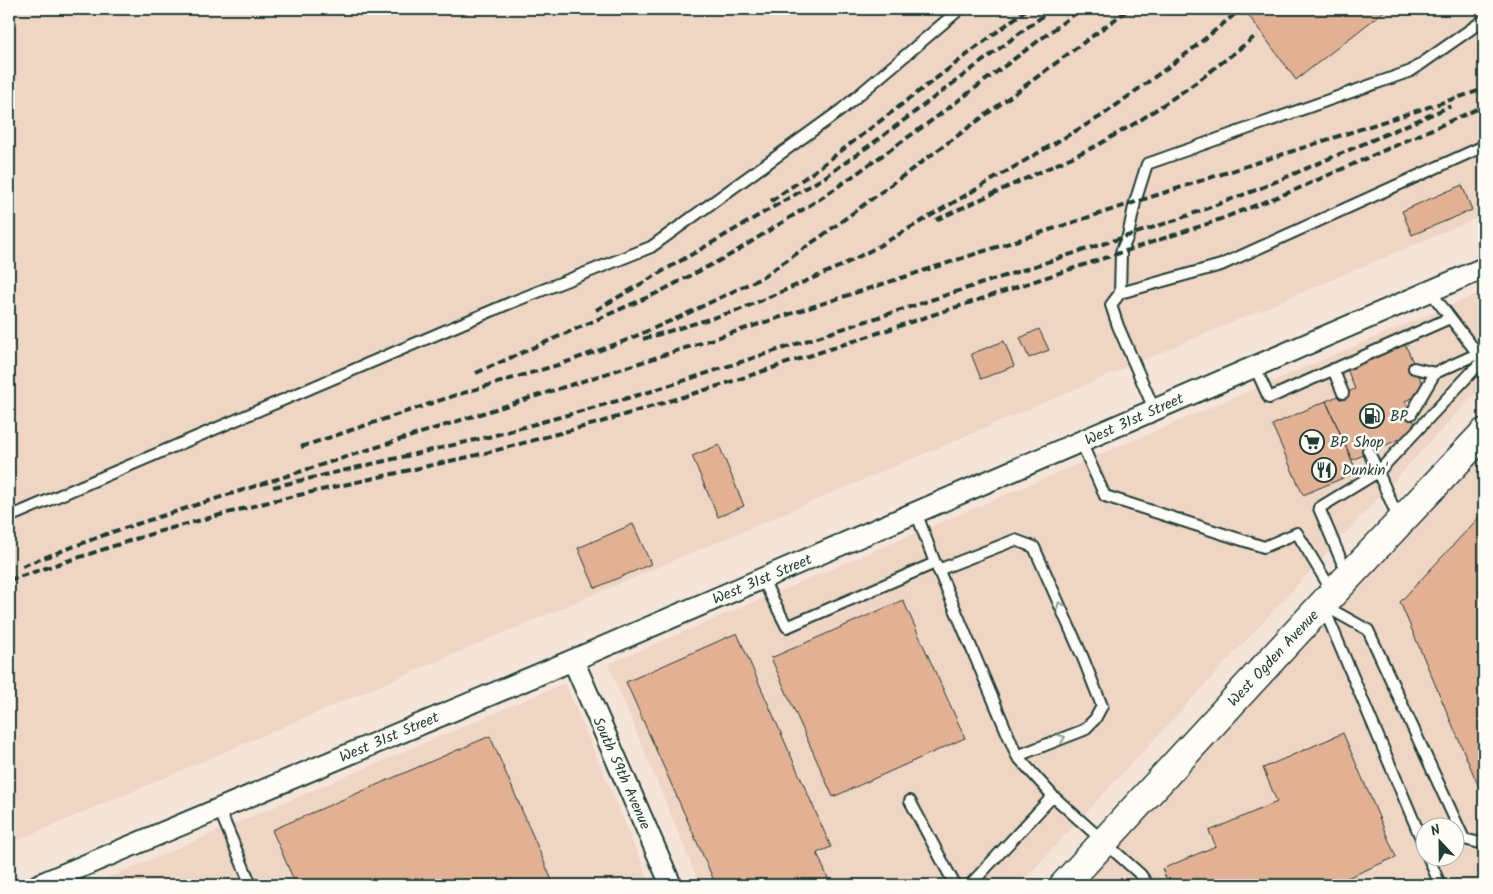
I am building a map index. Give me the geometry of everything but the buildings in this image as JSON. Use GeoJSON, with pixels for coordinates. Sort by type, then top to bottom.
{"type":"FeatureCollection","features":[{"type":"Feature","properties":{"kind":"main road","name":"West Ogden Avenue"},"geometry":{"type":"LineString","coordinates":[[1064,885],[1484,433]]}},
{"type":"Feature","properties":{"kind":"street","name":"West 31st Street"},"geometry":{"type":"LineString","coordinates":[[38,885],[573,660],[1484,268]]}},
{"type":"Feature","properties":{"kind":"street","name":"South 59th Avenue"},"geometry":{"type":"LineString","coordinates":[[573,660],[671,885]]}},
{"type":"Feature","properties":{"kind":"lane"},"geometry":{"type":"LineString","coordinates":[[9,517],[510,303],[651,248],[841,110],[960,9]]}},
{"type":"Feature","properties":{"kind":"lane"},"geometry":{"type":"LineString","coordinates":[[1120,293],[1121,252],[1128,236],[1135,202],[1147,164],[1411,71],[1484,20]]}},
{"type":"Feature","properties":{"kind":"lane"},"geometry":{"type":"LineString","coordinates":[[1154,409],[1118,326],[1111,304],[1120,293],[1220,265],[1484,146]]}},
{"type":"Feature","properties":{"kind":"lane"},"geometry":{"type":"LineString","coordinates":[[1430,291],[1481,358]]}},
{"type":"Feature","properties":{"kind":"lane"},"geometry":{"type":"LineString","coordinates":[[1255,367],[1268,398],[1450,318]]}},
{"type":"Feature","properties":{"kind":"lane"},"geometry":{"type":"LineString","coordinates":[[1414,368],[1435,373],[1481,358]]}},
{"type":"Feature","properties":{"kind":"lane"},"geometry":{"type":"LineString","coordinates":[[1416,822],[1335,592],[1319,508],[1378,472],[1481,358]]}},
{"type":"Feature","properties":{"kind":"lane"},"geometry":{"type":"LineString","coordinates":[[1333,369],[1343,393]]}},
{"type":"Feature","properties":{"kind":"lane"},"geometry":{"type":"LineString","coordinates":[[1411,414],[1435,373]]}},
{"type":"Feature","properties":{"kind":"lane"},"geometry":{"type":"LineString","coordinates":[[1081,442],[1105,496],[1264,547],[1296,533],[1335,592],[1368,630],[1464,839],[1484,844]]}},
{"type":"Feature","properties":{"kind":"lane"},"geometry":{"type":"LineString","coordinates":[[1368,450],[1400,522]]}},
{"type":"Feature","properties":{"kind":"lane"},"geometry":{"type":"LineString","coordinates":[[916,512],[1017,756],[1052,796],[1141,875],[1148,885]]}},
{"type":"Feature","properties":{"kind":"lane"},"geometry":{"type":"LineString","coordinates":[[762,578],[787,627],[937,566],[1015,540],[1034,547],[1084,658],[1102,706],[1095,719],[1084,730],[1017,756]]}},
{"type":"Feature","properties":{"kind":"lane"},"geometry":{"type":"LineString","coordinates":[[970,885],[1052,796]]}},
{"type":"Feature","properties":{"kind":"lane"},"geometry":{"type":"LineString","coordinates":[[910,801],[955,885]]}},
{"type":"Feature","properties":{"kind":"lane"},"geometry":{"type":"LineString","coordinates":[[219,809],[251,885]]}},
{"type":"Feature","properties":{"kind":"lane"},"geometry":{"type":"LineString","coordinates":[[1432,866],[1440,885]]}},
{"type":"Feature","properties":{"kind":"shaded area"},"geometry":{"type":"Polygon","coordinates":[[[9,9],[1484,9],[1484,215],[9,844],[9,9]]]}},
{"type":"Feature","properties":{"kind":"shaded area"},"geometry":{"type":"Polygon","coordinates":[[[1484,291],[1484,384],[1019,885],[700,885],[608,664],[1484,291]]]}},
{"type":"Feature","properties":{"kind":"shaded area"},"geometry":{"type":"Polygon","coordinates":[[[1484,440],[1484,885],[1072,885],[1484,440]]]}},
{"type":"Feature","properties":{"kind":"shaded area"},"geometry":{"type":"Polygon","coordinates":[[[565,683],[651,885],[91,885],[565,683]]]}},
{"type":"Feature","properties":{"kind":"railway"},"geometry":{"type":"LineString","coordinates":[[771,201],[812,173],[1027,9]]}},
{"type":"Feature","properties":{"kind":"railway"},"geometry":{"type":"LineString","coordinates":[[596,310],[825,177],[1052,9]]}},
{"type":"Feature","properties":{"kind":"railway"},"geometry":{"type":"LineString","coordinates":[[476,373],[657,293],[730,255],[826,195],[931,121],[1081,9]]}},
{"type":"Feature","properties":{"kind":"railway"},"geometry":{"type":"LineString","coordinates":[[301,447],[453,396],[561,364],[622,342],[682,316],[763,277],[823,235],[1129,9]]}},
{"type":"Feature","properties":{"kind":"railway"},"geometry":{"type":"LineString","coordinates":[[643,339],[739,310],[841,266],[879,246],[1103,115],[1190,51],[1241,9]]}},
{"type":"Feature","properties":{"kind":"railway"},"geometry":{"type":"LineString","coordinates":[[936,220],[1096,146],[1139,121],[1197,82],[1257,35]]}},
{"type":"Feature","properties":{"kind":"railway"},"geometry":{"type":"LineString","coordinates":[[22,566],[112,532],[1484,89]]}},
{"type":"Feature","properties":{"kind":"railway"},"geometry":{"type":"LineString","coordinates":[[273,487],[492,436],[649,392],[1176,220],[1261,188],[1451,106]]}},
{"type":"Feature","properties":{"kind":"railway"},"geometry":{"type":"LineString","coordinates":[[9,580],[157,532],[272,501],[486,453],[601,422],[715,387],[1213,222],[1295,190],[1484,106]]}},
{"type":"Feature","properties":{"kind":"place","name":"BP"},"geometry":{"type":"Point","coordinates":[1372,416]}},
{"type":"Feature","properties":{"kind":"place","name":"BP Shop"},"geometry":{"type":"Point","coordinates":[1312,442]}},
{"type":"Feature","properties":{"kind":"place","name":"Dunkin'"},"geometry":{"type":"Point","coordinates":[1324,470]}}]}
